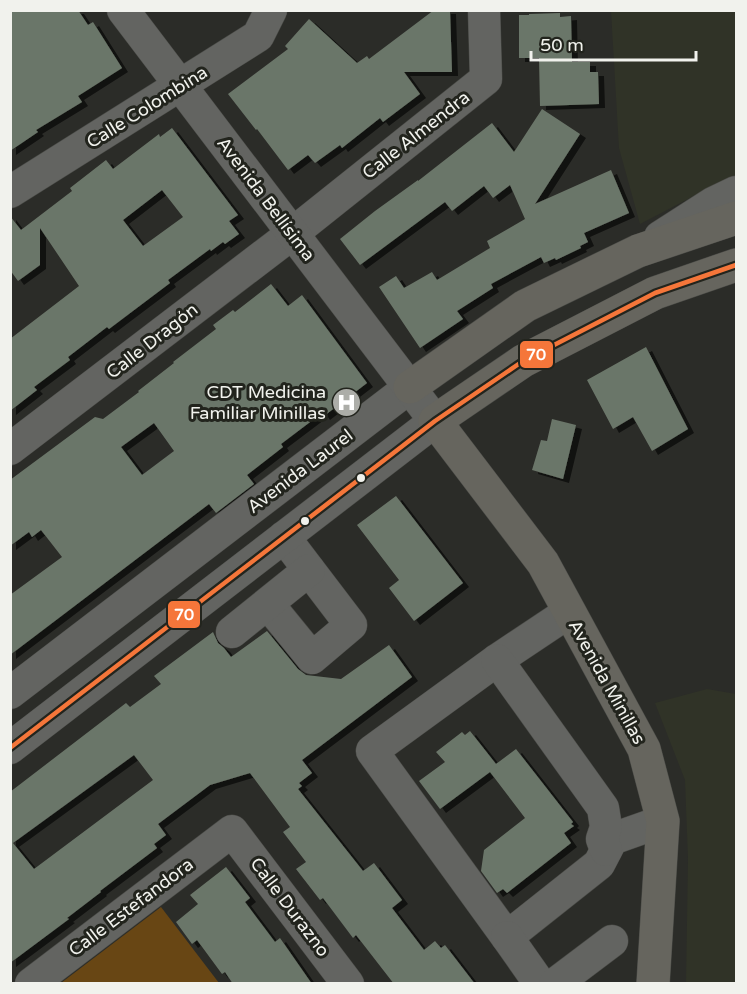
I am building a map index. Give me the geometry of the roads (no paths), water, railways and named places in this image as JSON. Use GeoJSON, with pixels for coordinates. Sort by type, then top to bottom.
{"type":"FeatureCollection","features":[{"type":"Feature","properties":{"kind":"main road","name":"Avenida Laurel"},"geometry":{"type":"LineString","coordinates":[[410,387],[525,306],[639,251],[736,218]]}},
{"type":"Feature","properties":{"kind":"main road"},"geometry":{"type":"LineString","coordinates":[[435,421],[523,361],[655,293],[736,265]]}},
{"type":"Feature","properties":{"kind":"main road","name":"Avenida Minillas"},"geometry":{"type":"LineString","coordinates":[[435,421],[543,563],[644,749],[663,821],[654,984]]}},
{"type":"Feature","properties":{"kind":"street","name":"Avenida Bellísima"},"geometry":{"type":"LineString","coordinates":[[123,10],[435,421]]}},
{"type":"Feature","properties":{"kind":"street","name":"Calle Colombina"},"geometry":{"type":"LineString","coordinates":[[10,192],[258,36],[271,10]]}},
{"type":"Feature","properties":{"kind":"street","name":"Calle Almendra"},"geometry":{"type":"LineString","coordinates":[[293,233],[486,79],[484,10]]}},
{"type":"Feature","properties":{"kind":"street"},"geometry":{"type":"LineString","coordinates":[[639,251],[713,203],[736,192]]}},
{"type":"Feature","properties":{"kind":"street","name":"Calle Dragón"},"geometry":{"type":"LineString","coordinates":[[10,449],[293,233]]}},
{"type":"Feature","properties":{"kind":"street","name":"Avenida Laurel"},"geometry":{"type":"LineString","coordinates":[[10,693],[410,387]]}},
{"type":"Feature","properties":{"kind":"street"},"geometry":{"type":"LineString","coordinates":[[10,748],[435,421]]}},
{"type":"Feature","properties":{"kind":"street"},"geometry":{"type":"LineString","coordinates":[[268,604],[312,658],[351,625],[284,537]]}},
{"type":"Feature","properties":{"kind":"street"},"geometry":{"type":"LineString","coordinates":[[232,632],[309,570]]}},
{"type":"Feature","properties":{"kind":"street"},"geometry":{"type":"LineString","coordinates":[[540,984],[372,751],[497,660],[569,612]]}},
{"type":"Feature","properties":{"kind":"street"},"geometry":{"type":"LineString","coordinates":[[497,660],[603,807],[606,826],[602,839],[606,850]]}},
{"type":"Feature","properties":{"kind":"street"},"geometry":{"type":"LineString","coordinates":[[507,937],[599,864],[612,839],[663,821]]}},
{"type":"Feature","properties":{"kind":"street","name":"Calle Estefandora"},"geometry":{"type":"LineString","coordinates":[[31,984],[232,831]]}},
{"type":"Feature","properties":{"kind":"street","name":"Calle Durazno"},"geometry":{"type":"LineString","coordinates":[[232,831],[348,984]]}},
{"type":"Feature","properties":{"kind":"street"},"geometry":{"type":"LineString","coordinates":[[555,984],[612,941]]}},
{"type":"Feature","properties":{"kind":"place","name":"CDT Medicina Familiar Minillas"},"geometry":{"type":"Point","coordinates":[347,402]}}]}
